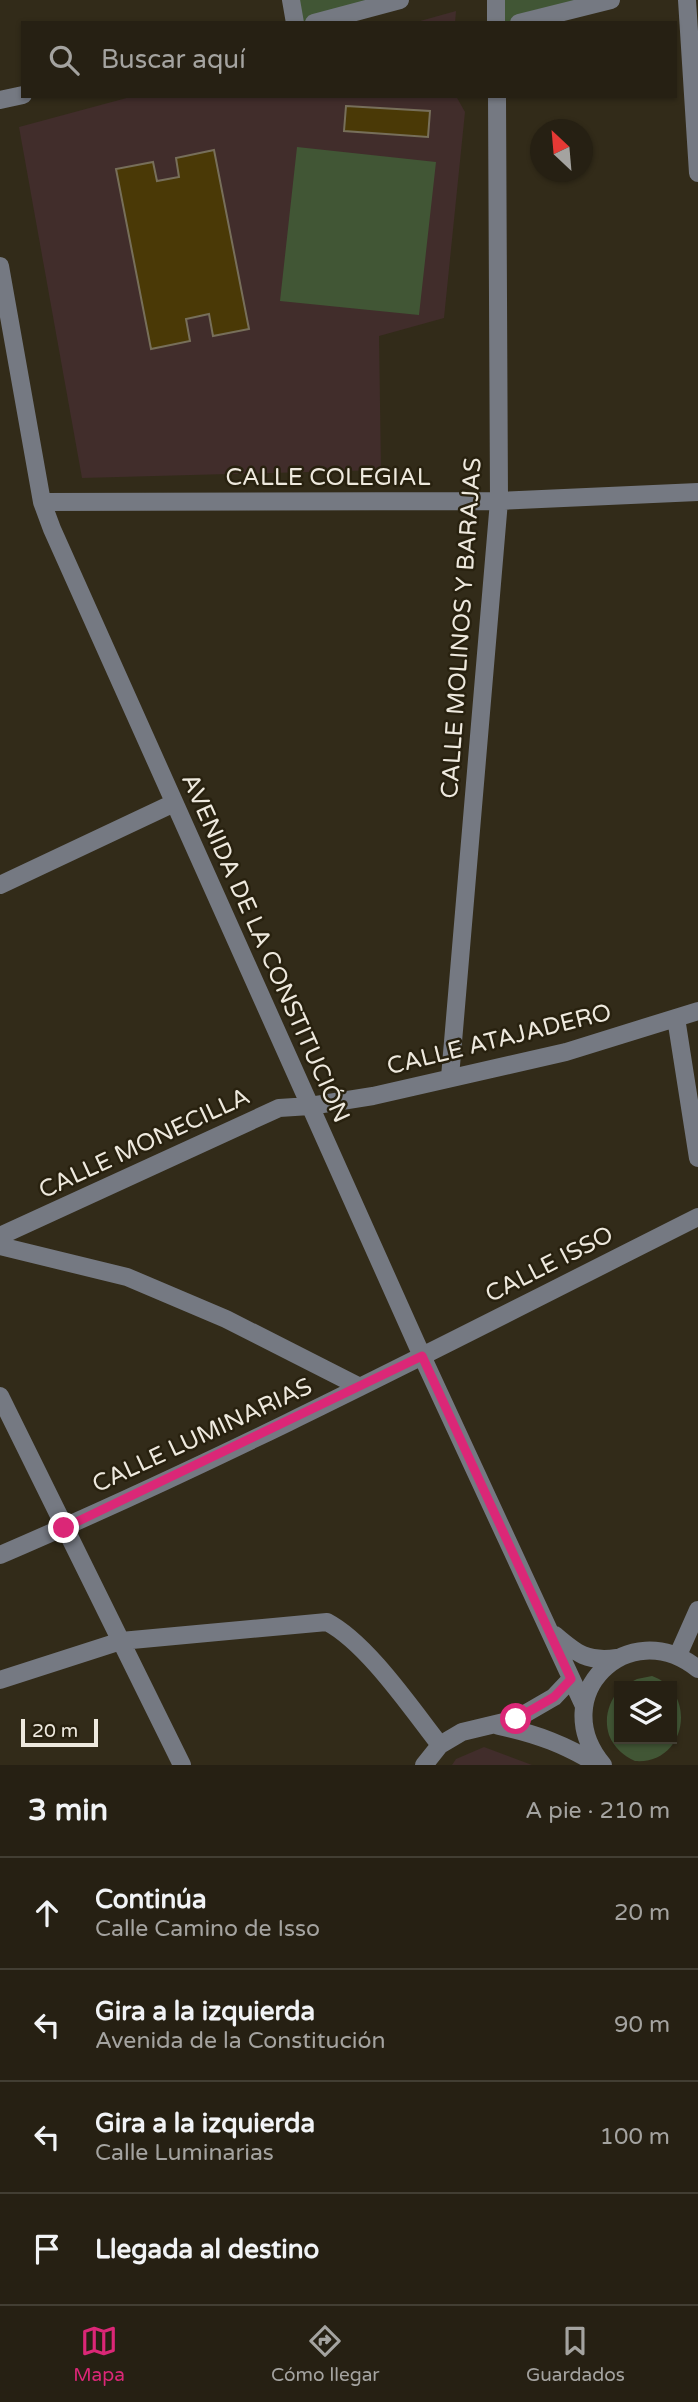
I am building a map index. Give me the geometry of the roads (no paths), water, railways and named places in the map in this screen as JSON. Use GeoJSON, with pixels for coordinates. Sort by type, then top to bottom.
{"type":"FeatureCollection","features":[{"type":"Feature","properties":{"kind":"street"},"geometry":{"type":"LineString","coordinates":[[291,0],[295,21]]}},
{"type":"Feature","properties":{"kind":"street"},"geometry":{"type":"LineString","coordinates":[[321,21],[400,0]]}},
{"type":"Feature","properties":{"kind":"street"},"geometry":{"type":"LineString","coordinates":[[496,0],[496,21]]}},
{"type":"Feature","properties":{"kind":"street"},"geometry":{"type":"LineString","coordinates":[[527,21],[611,0]]}},
{"type":"Feature","properties":{"kind":"street"},"geometry":{"type":"LineString","coordinates":[[687,0],[698,173]]}},
{"type":"Feature","properties":{"kind":"street"},"geometry":{"type":"LineString","coordinates":[[0,100],[21,95]]}},
{"type":"Feature","properties":{"kind":"street","name":"CALLE MOLINOS Y BARAJAS"},"geometry":{"type":"LineString","coordinates":[[450,1077],[499,501],[497,98]]}},
{"type":"Feature","properties":{"kind":"street","name":"AVENIDA DE LA CONSTITUCIÓN"},"geometry":{"type":"LineString","coordinates":[[0,267],[41,502],[422,1356],[584,1706]]}},
{"type":"Feature","properties":{"kind":"street","name":"CALLE COLEGIAL"},"geometry":{"type":"LineString","coordinates":[[41,502],[499,501],[698,492]]}},
{"type":"Feature","properties":{"kind":"street"},"geometry":{"type":"LineString","coordinates":[[0,885],[174,803]]}},
{"type":"Feature","properties":{"kind":"street","name":"CALLE ATAJADERO"},"geometry":{"type":"LineString","coordinates":[[310,1107],[373,1096],[566,1052],[698,1011]]}},
{"type":"Feature","properties":{"kind":"street"},"geometry":{"type":"LineString","coordinates":[[676,1018],[698,1158]]}},
{"type":"Feature","properties":{"kind":"street","name":"CALLE MONECILLA"},"geometry":{"type":"LineString","coordinates":[[0,1236],[279,1108],[310,1107]]}},
{"type":"Feature","properties":{"kind":"street","name":"CALLE ISSO"},"geometry":{"type":"LineString","coordinates":[[422,1356],[698,1217]]}},
{"type":"Feature","properties":{"kind":"street"},"geometry":{"type":"LineString","coordinates":[[0,1246],[127,1277],[226,1319],[360,1387]]}},
{"type":"Feature","properties":{"kind":"street","name":"CALLE LUMINARIAS"},"geometry":{"type":"LineString","coordinates":[[0,1555],[64,1528],[422,1356]]}},
{"type":"Feature","properties":{"kind":"street"},"geometry":{"type":"LineString","coordinates":[[0,1396],[182,1765]]}},
{"type":"Feature","properties":{"kind":"street"},"geometry":{"type":"LineString","coordinates":[[678,1655],[698,1611]]}},
{"type":"Feature","properties":{"kind":"street"},"geometry":{"type":"LineString","coordinates":[[0,1680],[121,1641],[327,1622],[345,1631],[367,1654],[440,1745]]}},
{"type":"Feature","properties":{"kind":"street","name":"AVENIDA DE LA CONSTITUCIÓN"},"geometry":{"type":"LineString","coordinates":[[549,1631],[575,1653],[596,1661],[617,1658]]}},
{"type":"Feature","properties":{"kind":"street"},"geometry":{"type":"LineString","coordinates":[[601,1765],[584,1730],[584,1706],[589,1687],[599,1674],[617,1658],[639,1650],[663,1650],[678,1655],[698,1669]]}},
{"type":"Feature","properties":{"kind":"street"},"geometry":{"type":"LineString","coordinates":[[424,1765],[440,1745],[462,1731],[516,1719],[554,1697],[571,1679]]}},
{"type":"Feature","properties":{"kind":"street"},"geometry":{"type":"LineString","coordinates":[[492,1725],[532,1733],[565,1745],[601,1765]]}}]}
